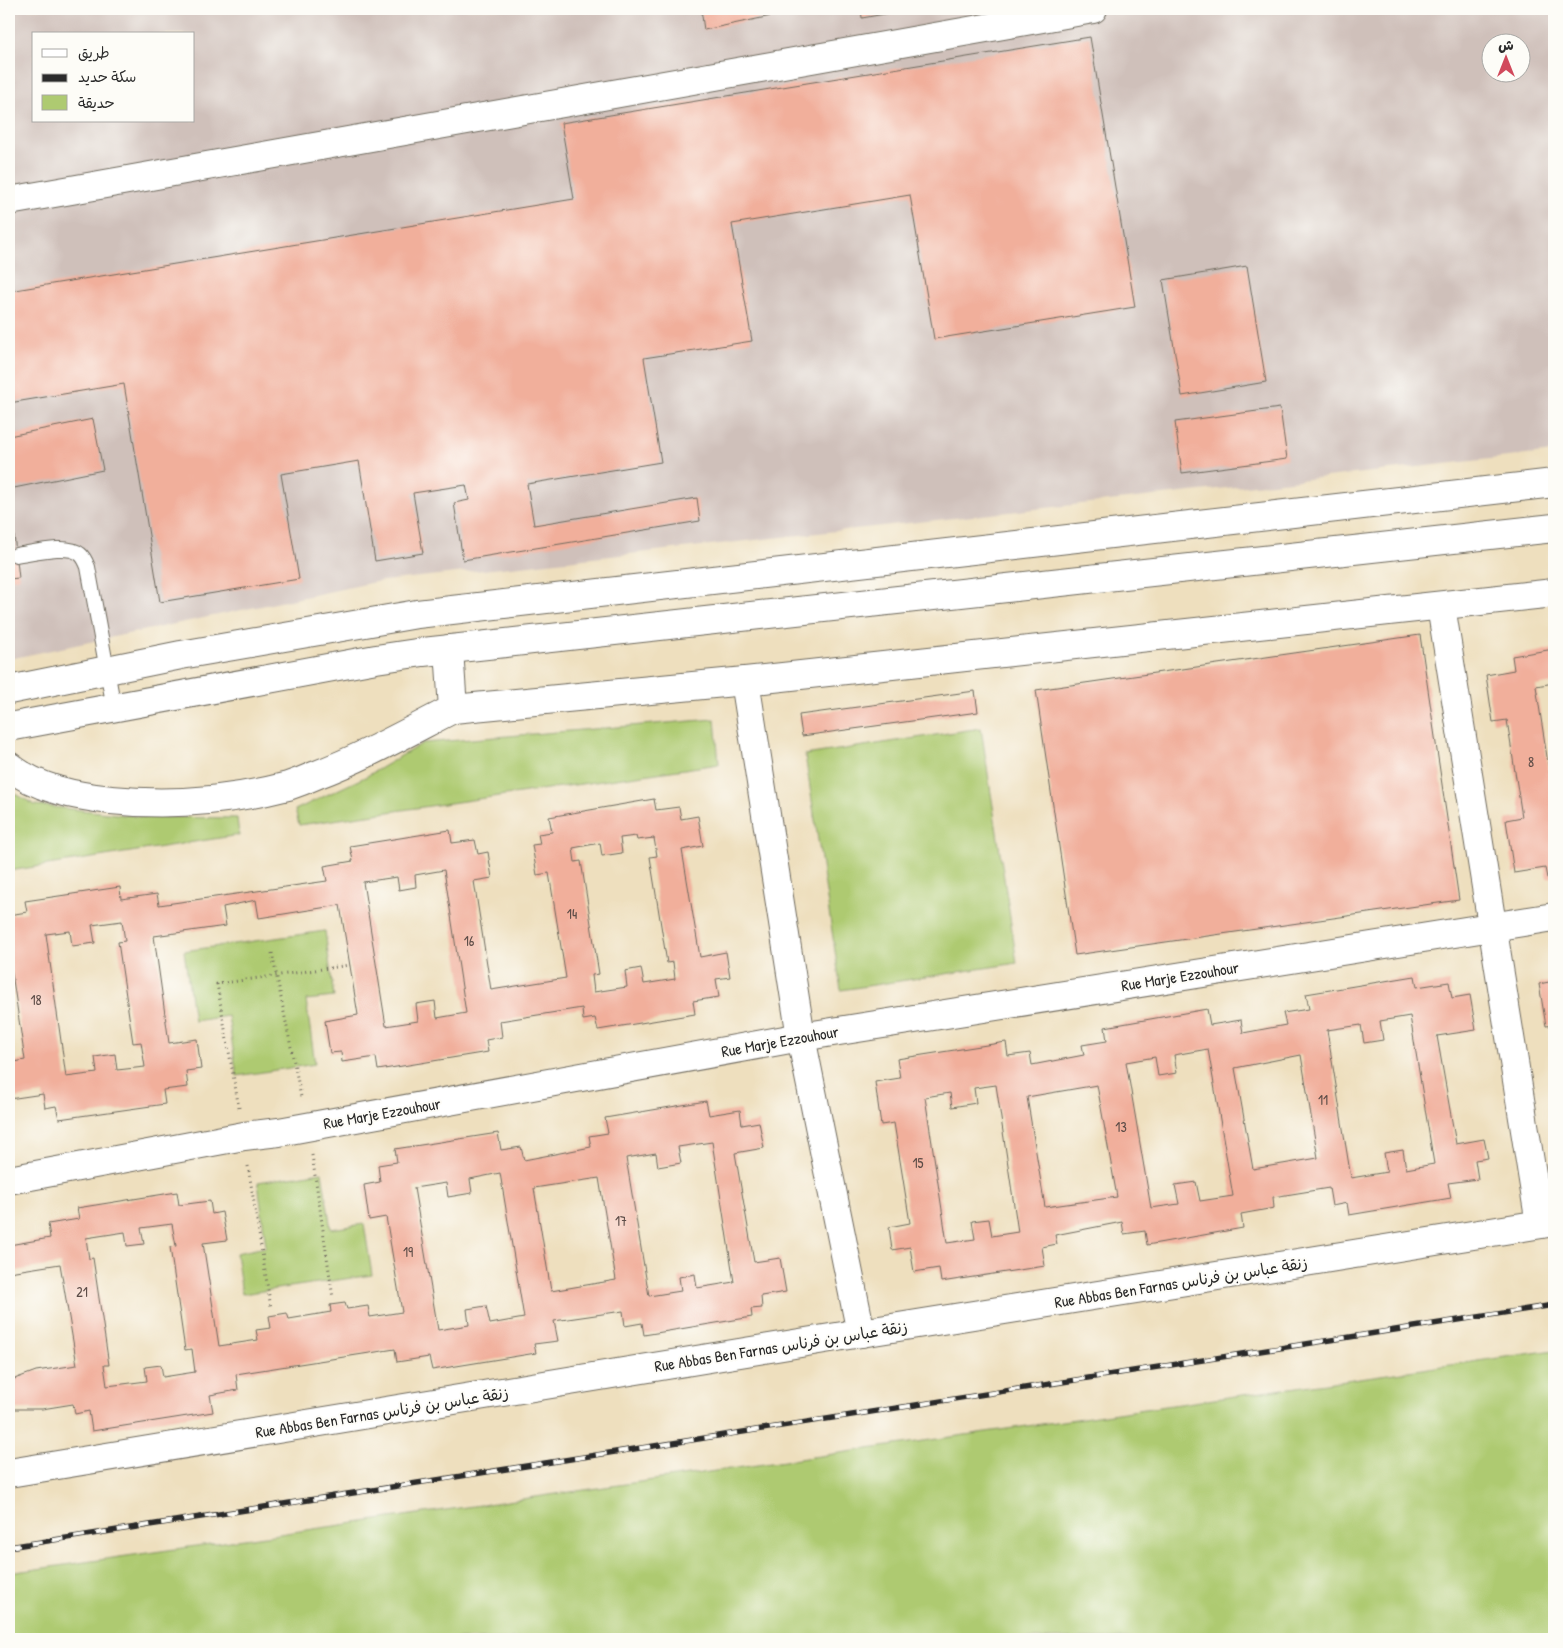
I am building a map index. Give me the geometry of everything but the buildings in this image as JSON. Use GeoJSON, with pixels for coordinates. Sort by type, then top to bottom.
{"type":"FeatureCollection","features":[{"type":"Feature","properties":{"kind":"street"},"geometry":{"type":"LineString","coordinates":[[9,201],[1093,9]]}},
{"type":"Feature","properties":{"kind":"street"},"geometry":{"type":"LineString","coordinates":[[9,690],[299,634],[417,614],[1554,483]]}},
{"type":"Feature","properties":{"kind":"street"},"geometry":{"type":"LineString","coordinates":[[9,727],[376,659],[449,649],[1554,528]]}},
{"type":"Feature","properties":{"kind":"street"},"geometry":{"type":"LineString","coordinates":[[9,766],[43,786],[84,797],[147,803],[214,800],[289,785],[332,769],[376,749],[453,709],[745,682],[1554,593]]}},
{"type":"Feature","properties":{"kind":"street"},"geometry":{"type":"LineString","coordinates":[[1441,606],[1491,927],[1547,1223]]}},
{"type":"Feature","properties":{"kind":"street"},"geometry":{"type":"LineString","coordinates":[[449,649],[453,709]]}},
{"type":"Feature","properties":{"kind":"street"},"geometry":{"type":"LineString","coordinates":[[745,682],[801,1037],[861,1333]]}},
{"type":"Feature","properties":{"kind":"street","name":"Rue Marje Ezzouhour"},"geometry":{"type":"LineString","coordinates":[[9,1180],[244,1136],[308,1127],[801,1037],[1554,917]]}},
{"type":"Feature","properties":{"kind":"street","name":"Rue Abbas Ben Farnas زنقة عباس بن فرناس"},"geometry":{"type":"LineString","coordinates":[[9,1473],[1547,1223]]}},
{"type":"Feature","properties":{"kind":"lane"},"geometry":{"type":"LineString","coordinates":[[16,555],[62,548],[79,552],[85,559],[114,708]]}},
{"type":"Feature","properties":{"kind":"path"},"geometry":{"type":"LineString","coordinates":[[272,953],[308,1127],[333,1298]]}},
{"type":"Feature","properties":{"kind":"path"},"geometry":{"type":"LineString","coordinates":[[272,1308],[217,984],[350,965]]}},
{"type":"Feature","properties":{"kind":"shaded area"},"geometry":{"type":"Polygon","coordinates":[[[9,9],[1554,9],[1554,452],[375,582],[9,659],[9,9]]]}},
{"type":"Feature","properties":{"kind":"green space"},"geometry":{"type":"Polygon","coordinates":[[[715,719],[719,764],[299,825],[295,810],[367,776],[423,743],[715,719]]]}},
{"type":"Feature","properties":{"kind":"green space"},"geometry":{"type":"Polygon","coordinates":[[[981,728],[1017,963],[841,990],[805,755],[981,728]]]}},
{"type":"Feature","properties":{"kind":"green space"},"geometry":{"type":"Polygon","coordinates":[[[9,790],[35,805],[144,817],[237,818],[239,835],[9,871],[9,790]]]}},
{"type":"Feature","properties":{"kind":"green space"},"geometry":{"type":"Polygon","coordinates":[[[325,931],[334,997],[306,1000],[315,1064],[237,1076],[228,1016],[194,1021],[184,951],[325,931]]]}},
{"type":"Feature","properties":{"kind":"green space"},"geometry":{"type":"Polygon","coordinates":[[[322,1172],[331,1229],[364,1224],[372,1275],[242,1294],[236,1253],[266,1247],[258,1182],[322,1172]]]}},
{"type":"Feature","properties":{"kind":"green space"},"geometry":{"type":"Polygon","coordinates":[[[1554,1350],[1554,1639],[9,1639],[9,1573],[1554,1350]]]}},
{"type":"Feature","properties":{"kind":"railway"},"geometry":{"type":"LineString","coordinates":[[9,1547],[1554,1305]]}}]}
